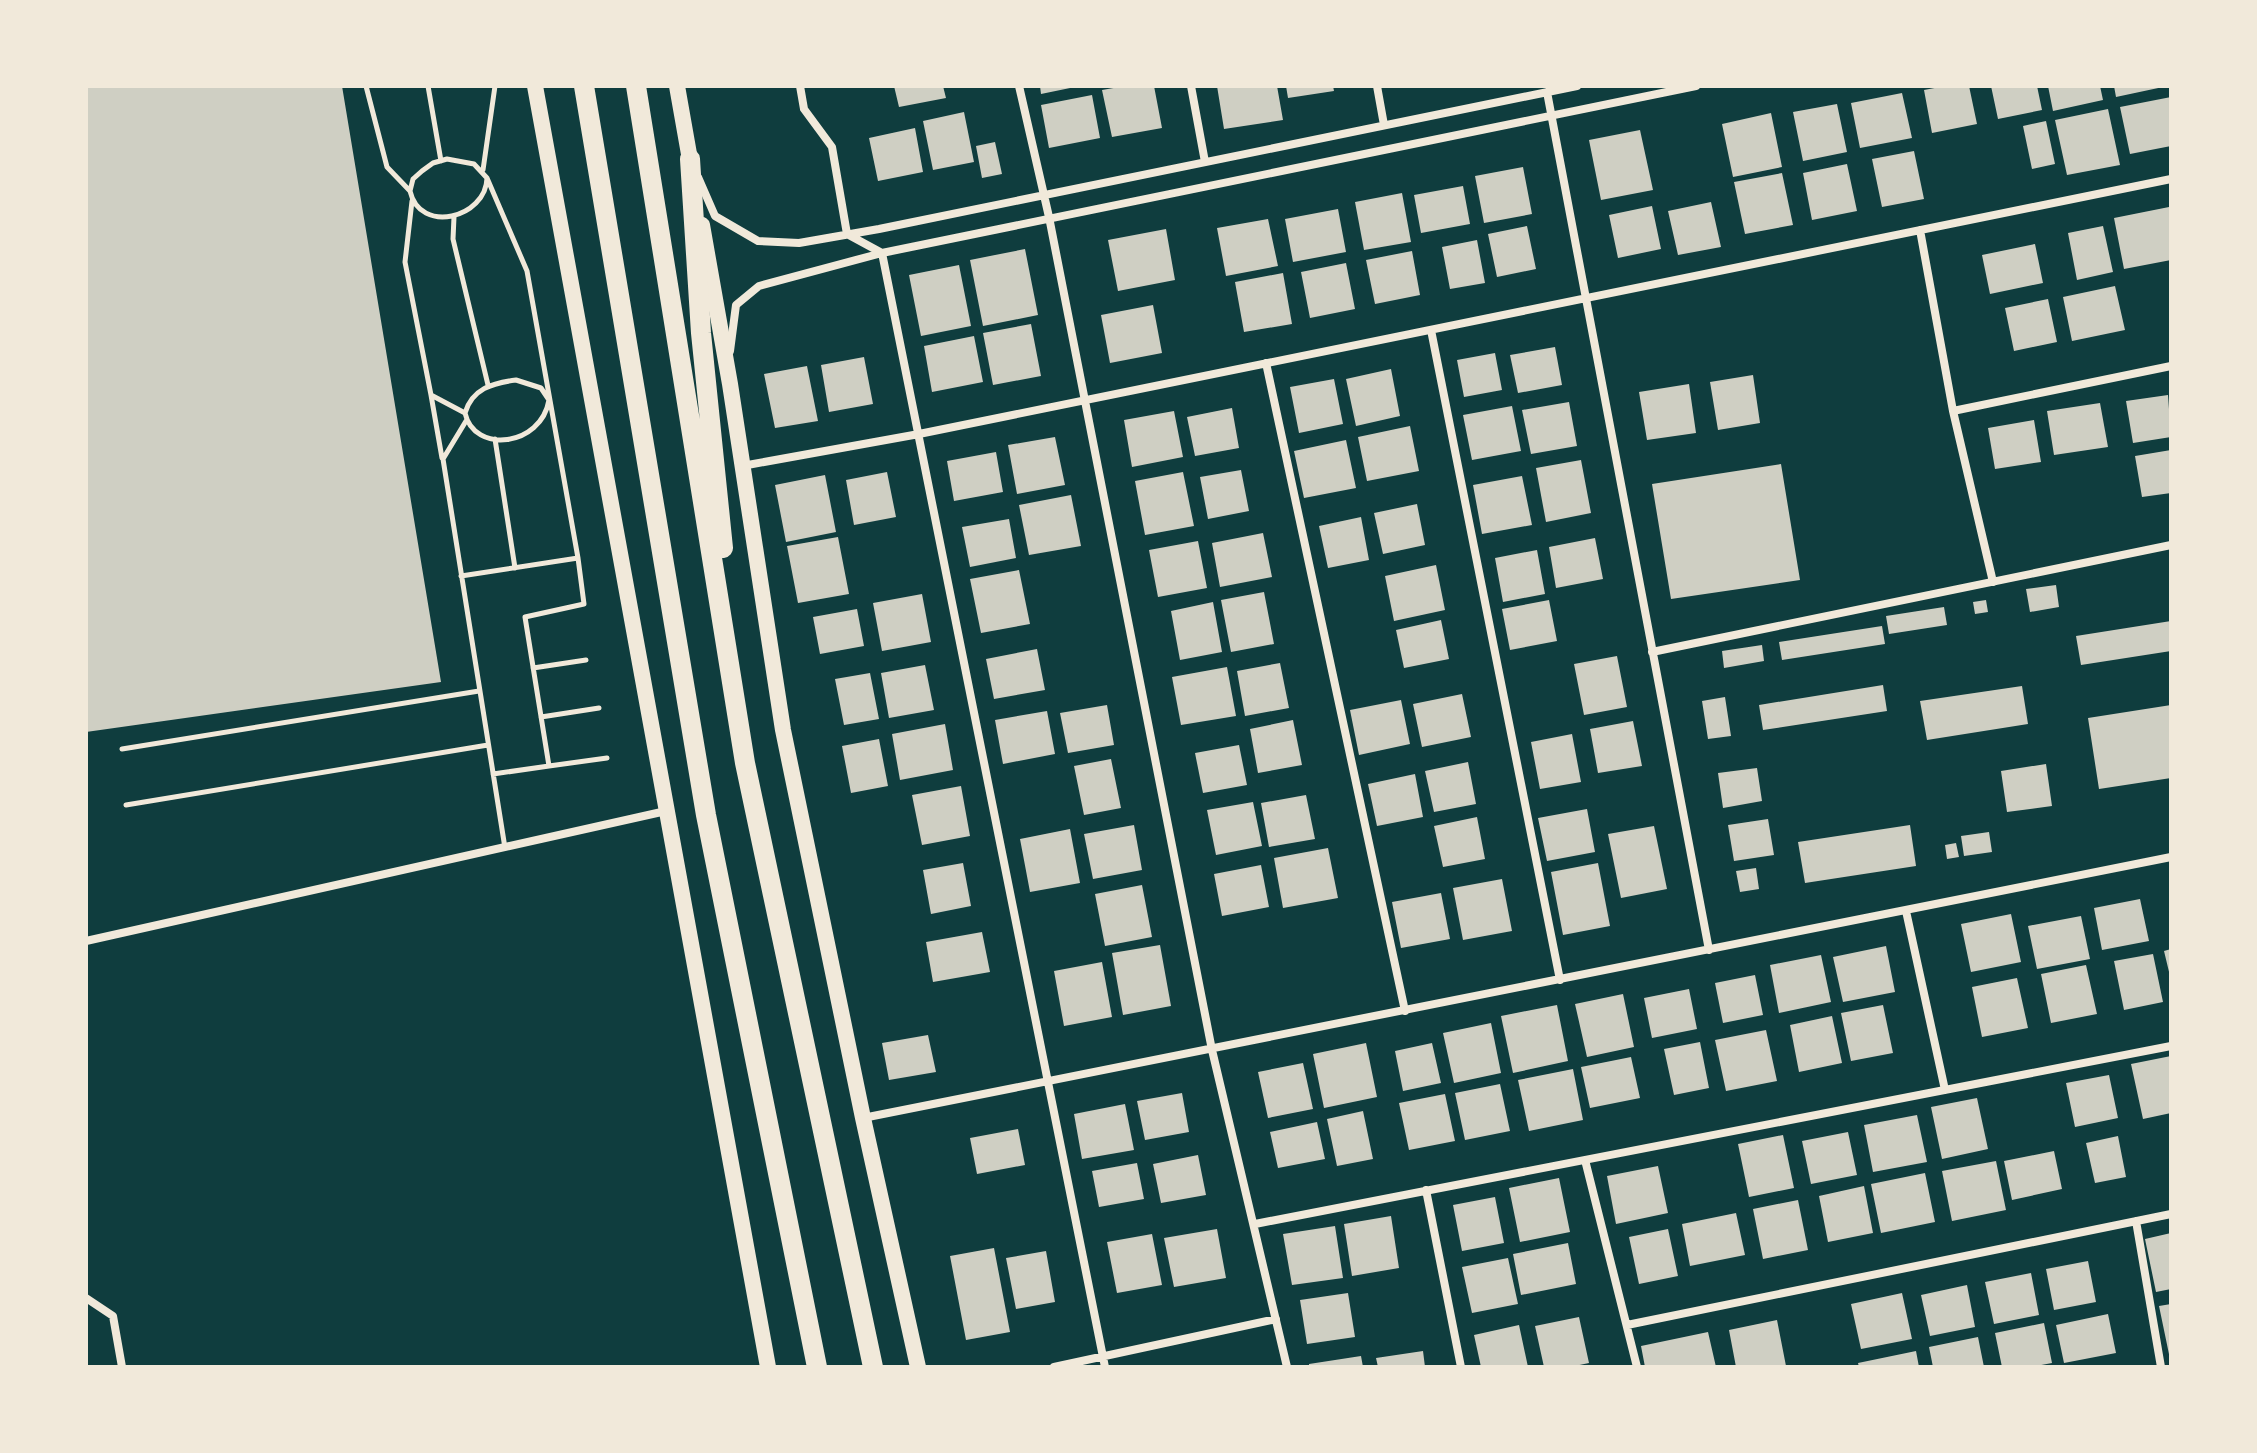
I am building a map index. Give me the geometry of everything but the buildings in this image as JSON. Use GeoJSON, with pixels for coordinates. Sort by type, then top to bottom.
{"type":"FeatureCollection","features":[{"type":"Feature","properties":{"kind":"highway"},"geometry":{"type":"LineString","coordinates":[[584,86],[706,815],[817,1367]]}},
{"type":"Feature","properties":{"kind":"highway"},"geometry":{"type":"LineString","coordinates":[[636,86],[745,763],[873,1367]]}},
{"type":"Feature","properties":{"kind":"highway"},"geometry":{"type":"LineString","coordinates":[[690,159],[701,333],[745,763]]}},
{"type":"Feature","properties":{"kind":"highway"},"geometry":{"type":"LineString","coordinates":[[800,1285],[808,1367]]}},
{"type":"Feature","properties":{"kind":"main road"},"geometry":{"type":"LineString","coordinates":[[535,86],[768,1367]]}},
{"type":"Feature","properties":{"kind":"main road"},"geometry":{"type":"LineString","coordinates":[[677,86],[730,384],[783,730],[918,1367]]}},
{"type":"Feature","properties":{"kind":"main road"},"geometry":{"type":"LineString","coordinates":[[680,105],[685,86]]}},
{"type":"Feature","properties":{"kind":"street"},"geometry":{"type":"LineString","coordinates":[[800,86],[804,109],[832,147],[847,234]]}},
{"type":"Feature","properties":{"kind":"street"},"geometry":{"type":"LineString","coordinates":[[1019,86],[1049,217],[1212,1050],[1287,1367]]}},
{"type":"Feature","properties":{"kind":"street"},"geometry":{"type":"LineString","coordinates":[[1191,86],[1205,162]]}},
{"type":"Feature","properties":{"kind":"street"},"geometry":{"type":"LineString","coordinates":[[1377,86],[1384,125]]}},
{"type":"Feature","properties":{"kind":"street"},"geometry":{"type":"LineString","coordinates":[[690,159],[715,216],[758,241],[799,243],[1577,86]]}},
{"type":"Feature","properties":{"kind":"street"},"geometry":{"type":"LineString","coordinates":[[730,384],[731,330],[736,305],[759,286],[882,253],[1049,217],[1696,86]]}},
{"type":"Feature","properties":{"kind":"street"},"geometry":{"type":"LineString","coordinates":[[1547,92],[1709,950]]}},
{"type":"Feature","properties":{"kind":"street"},"geometry":{"type":"LineString","coordinates":[[742,466],[919,434],[2171,179]]}},
{"type":"Feature","properties":{"kind":"street"},"geometry":{"type":"LineString","coordinates":[[1920,230],[1953,411],[1993,582]]}},
{"type":"Feature","properties":{"kind":"street"},"geometry":{"type":"LineString","coordinates":[[847,234],[882,253],[1105,1367]]}},
{"type":"Feature","properties":{"kind":"street"},"geometry":{"type":"LineString","coordinates":[[1431,330],[1560,980]]}},
{"type":"Feature","properties":{"kind":"street"},"geometry":{"type":"LineString","coordinates":[[1266,363],[1405,1011]]}},
{"type":"Feature","properties":{"kind":"street"},"geometry":{"type":"LineString","coordinates":[[1953,411],[2171,366]]}},
{"type":"Feature","properties":{"kind":"street"},"geometry":{"type":"LineString","coordinates":[[1652,652],[2171,545]]}},
{"type":"Feature","properties":{"kind":"street"},"geometry":{"type":"LineString","coordinates":[[86,941],[666,811]]}},
{"type":"Feature","properties":{"kind":"street"},"geometry":{"type":"LineString","coordinates":[[863,1118],[2171,857]]}},
{"type":"Feature","properties":{"kind":"street"},"geometry":{"type":"LineString","coordinates":[[1906,911],[1945,1090]]}},
{"type":"Feature","properties":{"kind":"street"},"geometry":{"type":"LineString","coordinates":[[1255,1224],[2171,1046]]}},
{"type":"Feature","properties":{"kind":"street"},"geometry":{"type":"LineString","coordinates":[[1585,1160],[1637,1367]]}},
{"type":"Feature","properties":{"kind":"street"},"geometry":{"type":"LineString","coordinates":[[1426,1190],[1461,1367]]}},
{"type":"Feature","properties":{"kind":"street"},"geometry":{"type":"LineString","coordinates":[[1627,1325],[2171,1214]]}},
{"type":"Feature","properties":{"kind":"street"},"geometry":{"type":"LineString","coordinates":[[2136,1221],[2161,1367]]}},
{"type":"Feature","properties":{"kind":"street"},"geometry":{"type":"LineString","coordinates":[[86,1298],[113,1316],[122,1367]]}},
{"type":"Feature","properties":{"kind":"street"},"geometry":{"type":"LineString","coordinates":[[1054,1367],[1276,1319]]}},
{"type":"Feature","properties":{"kind":"lane"},"geometry":{"type":"LineString","coordinates":[[366,86],[387,167],[410,191]]}},
{"type":"Feature","properties":{"kind":"lane"},"geometry":{"type":"LineString","coordinates":[[428,86],[441,161]]}},
{"type":"Feature","properties":{"kind":"lane"},"geometry":{"type":"LineString","coordinates":[[483,170],[495,86]]}},
{"type":"Feature","properties":{"kind":"lane"},"geometry":{"type":"LineString","coordinates":[[505,849],[443,459],[405,262],[413,179],[433,163],[441,161],[461,160],[483,170],[527,271],[584,604],[525,617],[549,766]]}},
{"type":"Feature","properties":{"kind":"lane"},"geometry":{"type":"LineString","coordinates":[[412,199],[428,214],[454,217],[476,204],[487,185],[487,178]]}},
{"type":"Feature","properties":{"kind":"lane"},"geometry":{"type":"LineString","coordinates":[[454,217],[453,239],[488,385]]}},
{"type":"Feature","properties":{"kind":"lane"},"geometry":{"type":"LineString","coordinates":[[443,459],[466,421],[468,401],[488,385],[516,380],[541,388],[549,400],[541,423],[521,437],[495,439],[483,436],[466,421]]}},
{"type":"Feature","properties":{"kind":"lane"},"geometry":{"type":"LineString","coordinates":[[431,395],[465,413]]}},
{"type":"Feature","properties":{"kind":"lane"},"geometry":{"type":"LineString","coordinates":[[495,439],[515,568]]}},
{"type":"Feature","properties":{"kind":"lane"},"geometry":{"type":"LineString","coordinates":[[461,576],[578,558]]}},
{"type":"Feature","properties":{"kind":"lane"},"geometry":{"type":"LineString","coordinates":[[533,668],[586,660]]}},
{"type":"Feature","properties":{"kind":"lane"},"geometry":{"type":"LineString","coordinates":[[122,749],[479,691]]}},
{"type":"Feature","properties":{"kind":"lane"},"geometry":{"type":"LineString","coordinates":[[541,717],[599,708]]}},
{"type":"Feature","properties":{"kind":"lane"},"geometry":{"type":"LineString","coordinates":[[126,805],[488,745]]}},
{"type":"Feature","properties":{"kind":"lane"},"geometry":{"type":"LineString","coordinates":[[492,774],[607,758]]}}]}
